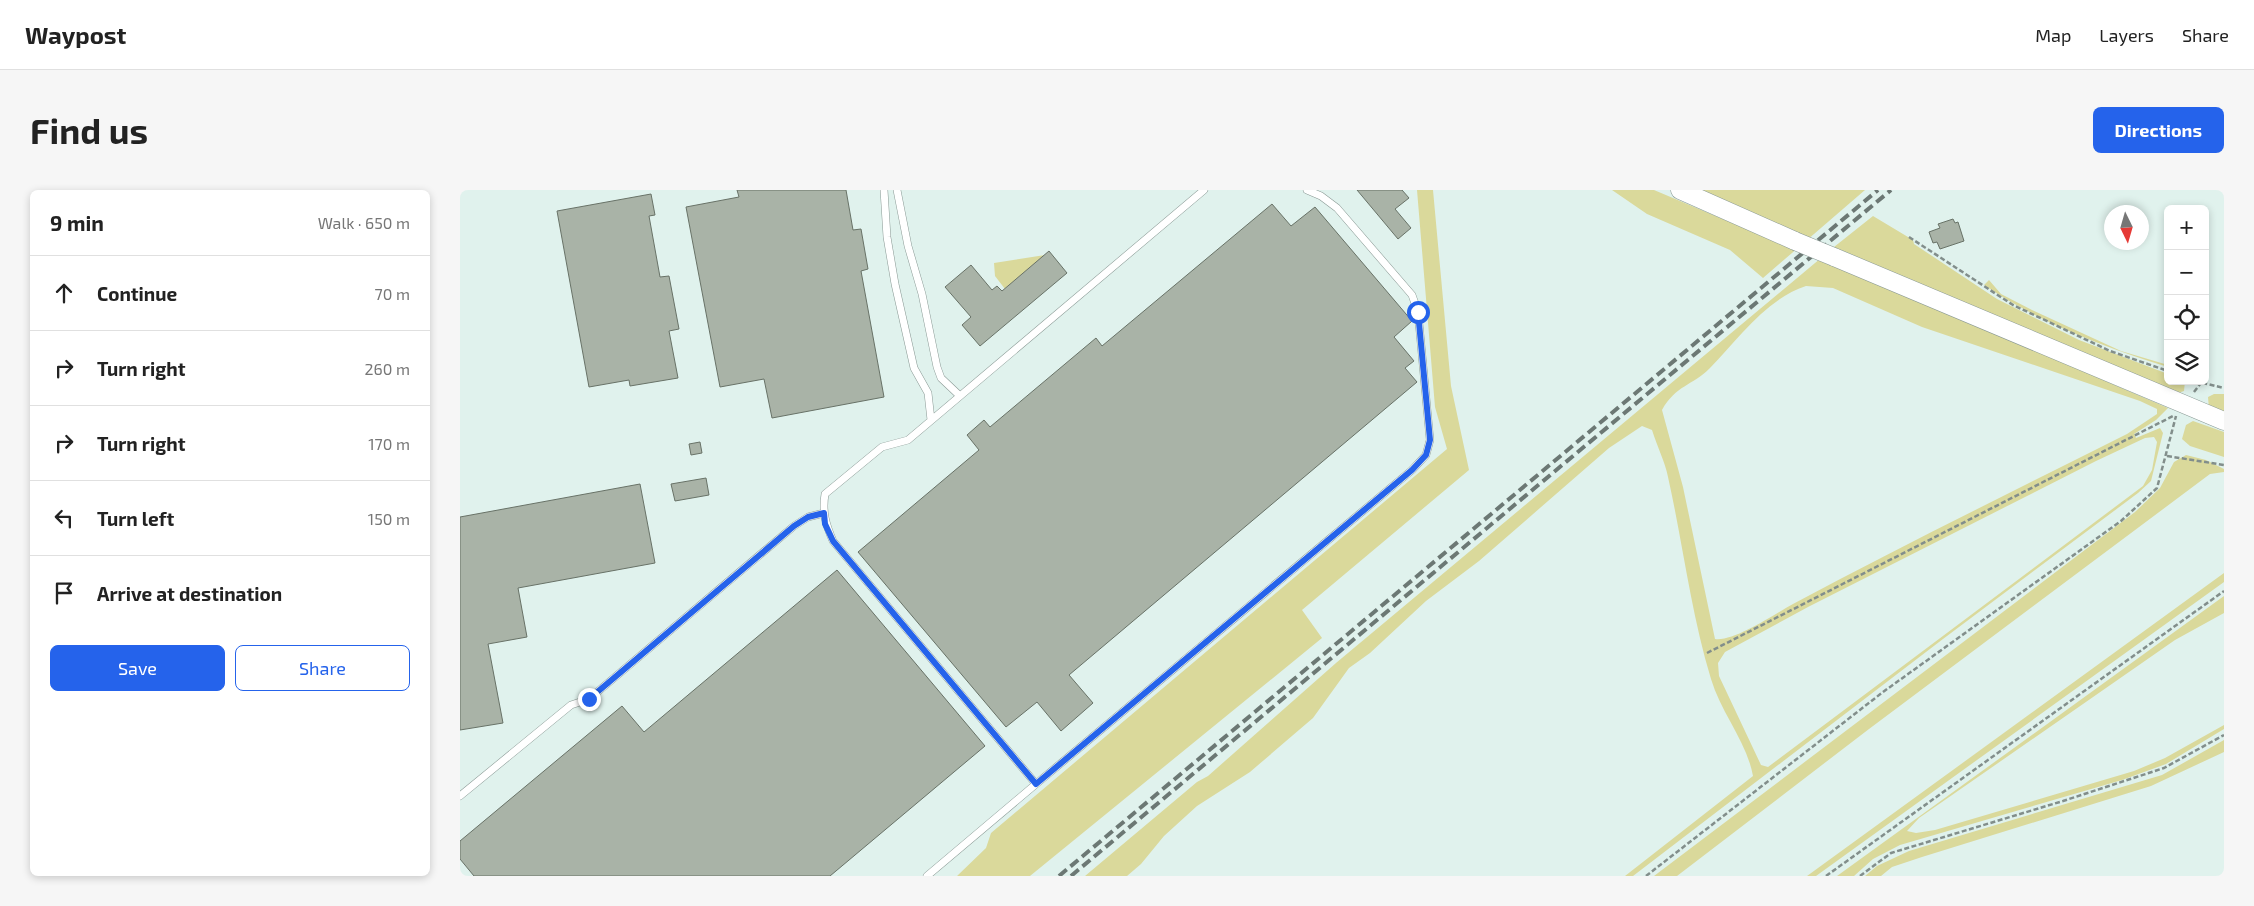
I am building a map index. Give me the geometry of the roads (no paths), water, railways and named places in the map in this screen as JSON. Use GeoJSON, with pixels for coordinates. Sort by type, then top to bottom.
{"type":"FeatureCollection","features":[{"type":"Feature","properties":{"kind":"street"},"geometry":{"type":"LineString","coordinates":[[1680,190],[2181,410],[2224,421]]}},
{"type":"Feature","properties":{"kind":"lane"},"geometry":{"type":"LineString","coordinates":[[884,190],[895,284],[914,368],[928,392],[931,420]]}},
{"type":"Feature","properties":{"kind":"lane"},"geometry":{"type":"LineString","coordinates":[[897,190],[908,246],[922,294],[937,368],[941,378],[960,396]]}},
{"type":"Feature","properties":{"kind":"lane"},"geometry":{"type":"LineString","coordinates":[[1036,784],[833,541],[825,524],[825,494],[882,447],[908,440],[1204,190]]}},
{"type":"Feature","properties":{"kind":"lane"},"geometry":{"type":"LineString","coordinates":[[926,876],[1412,470],[1426,455],[1430,440],[1428,400],[1418,312],[1412,295],[1337,208],[1321,196],[1307,190]]}},
{"type":"Feature","properties":{"kind":"lane"},"geometry":{"type":"LineString","coordinates":[[460,796],[571,705],[589,699],[794,526],[808,517],[824,513]]}},
{"type":"Feature","properties":{"kind":"railway"},"geometry":{"type":"LineString","coordinates":[[1059,876],[1878,190]]}},
{"type":"Feature","properties":{"kind":"railway"},"geometry":{"type":"LineString","coordinates":[[1071,876],[1891,190]]}}]}
